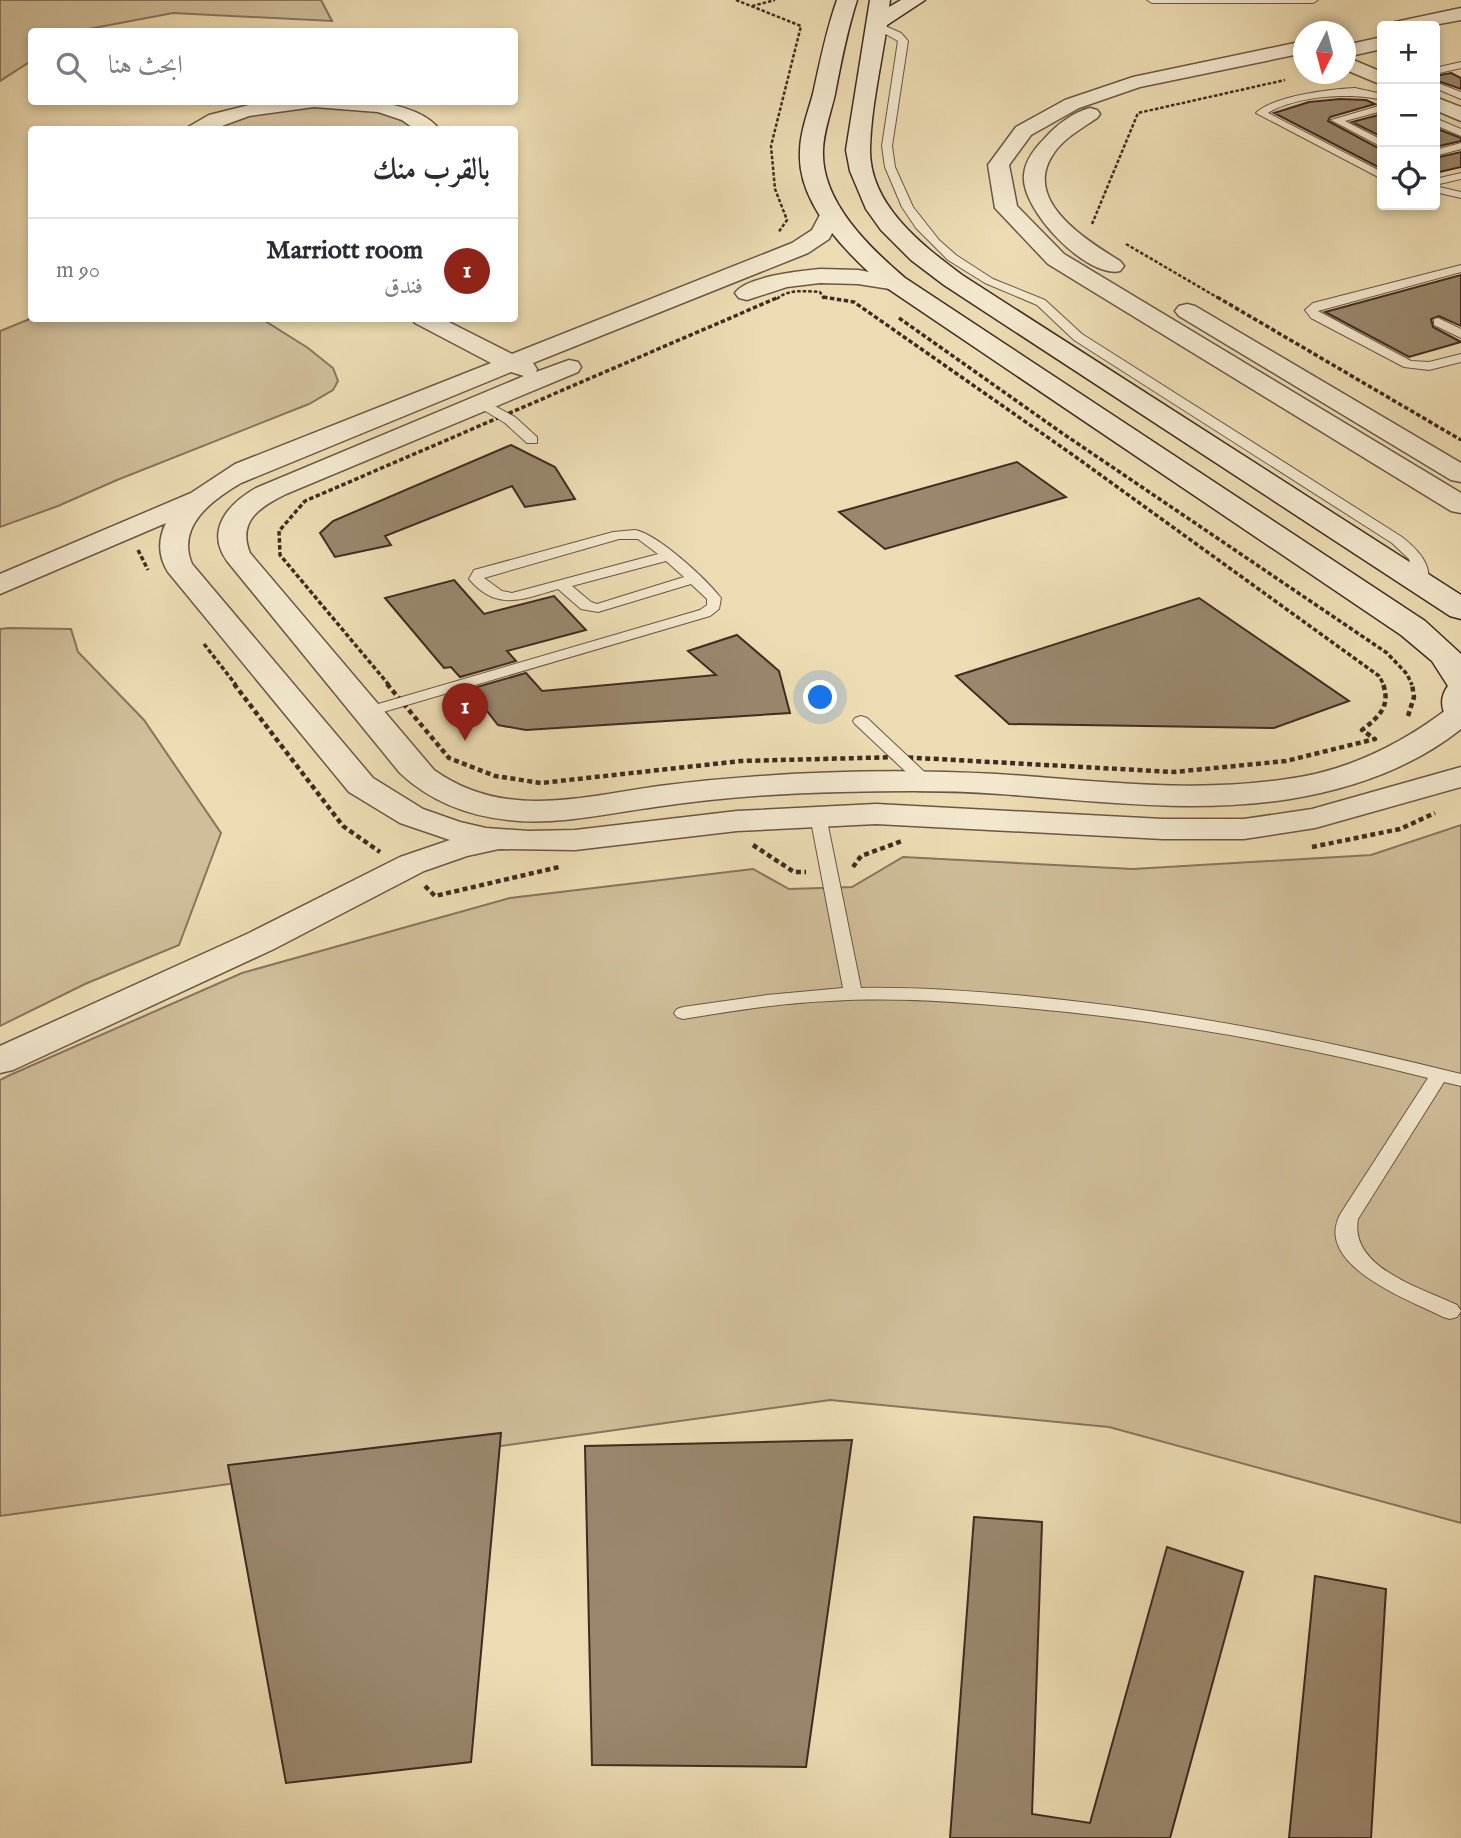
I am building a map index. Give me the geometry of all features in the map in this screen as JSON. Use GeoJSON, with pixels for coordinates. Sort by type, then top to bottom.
{"type":"FeatureCollection","features":[{"type":"Feature","properties":{"kind":"street"},"geometry":{"type":"LineString","coordinates":[[915,0],[878,16],[858,150],[859,167],[874,204],[905,242],[940,258],[1106,367],[1461,610]]}},
{"type":"Feature","properties":{"kind":"street"},"geometry":{"type":"LineString","coordinates":[[837,11],[811,152],[819,193],[857,248],[896,283],[1413,628],[1445,656],[1461,681]]}},
{"type":"Feature","properties":{"kind":"street"},"geometry":{"type":"LineString","coordinates":[[1427,21],[1461,14]]}},
{"type":"Feature","properties":{"kind":"street"},"geometry":{"type":"LineString","coordinates":[[1440,31],[1461,27]]}},
{"type":"Feature","properties":{"kind":"street"},"geometry":{"type":"LineString","coordinates":[[1356,36],[1377,31]]}},
{"type":"Feature","properties":{"kind":"street"},"geometry":{"type":"LineString","coordinates":[[1356,49],[1377,44]]}},
{"type":"Feature","properties":{"kind":"street"},"geometry":{"type":"LineString","coordinates":[[1293,49],[1118,86],[1052,112],[1021,134],[1002,159],[997,186],[1001,201],[1008,215],[1021,230],[1056,259],[1461,505]]}},
{"type":"Feature","properties":{"kind":"street"},"geometry":{"type":"LineString","coordinates":[[1127,275],[1071,240],[1044,211],[1037,197],[1034,170],[1047,145],[1074,122],[1113,104],[1161,90],[1293,62]]}},
{"type":"Feature","properties":{"kind":"street"},"geometry":{"type":"LineString","coordinates":[[1356,67],[1377,77]]}},
{"type":"Feature","properties":{"kind":"street"},"geometry":{"type":"LineString","coordinates":[[202,126],[225,115],[277,105]]}},
{"type":"Feature","properties":{"kind":"street"},"geometry":{"type":"LineString","coordinates":[[361,105],[387,108],[408,115],[424,126]]}},
{"type":"Feature","properties":{"kind":"street"},"geometry":{"type":"LineString","coordinates":[[1440,105],[1461,114]]}},
{"type":"Feature","properties":{"kind":"street"},"geometry":{"type":"LineString","coordinates":[[0,585],[201,498],[244,470],[800,248],[821,234],[831,214]]}},
{"type":"Feature","properties":{"kind":"street"},"geometry":{"type":"LineString","coordinates":[[896,283],[842,275],[810,275],[775,282],[545,377],[492,409],[276,488],[258,497],[235,519],[230,532],[231,544],[237,555],[421,777],[449,795],[492,808],[547,812],[755,786],[926,782],[1164,797],[1260,793],[1318,783],[1399,757],[1461,715],[1458,705],[1461,691]]}},
{"type":"Feature","properties":{"kind":"street"},"geometry":{"type":"LineString","coordinates":[[1163,296],[1461,474]]}},
{"type":"Feature","properties":{"kind":"street"},"geometry":{"type":"LineString","coordinates":[[430,322],[469,344],[545,377]]}},
{"type":"Feature","properties":{"kind":"street"},"geometry":{"type":"LineString","coordinates":[[163,566],[174,545],[180,523],[201,498]]}},
{"type":"Feature","properties":{"kind":"street"},"geometry":{"type":"LineString","coordinates":[[81,552],[137,548],[193,585],[361,785],[380,800],[430,824],[503,839],[577,841],[736,821],[818,816],[935,815],[1164,830],[1232,830],[1326,816],[1461,777]]}},
{"type":"Feature","properties":{"kind":"street"},"geometry":{"type":"LineString","coordinates":[[391,870],[430,824],[449,795]]}},
{"type":"Feature","properties":{"kind":"street"},"geometry":{"type":"LineString","coordinates":[[0,1060],[299,922],[391,870],[446,850],[503,839]]}},
{"type":"Feature","properties":{"kind":"lane"},"geometry":{"type":"LineString","coordinates":[[1152,0],[1312,0]]}},
{"type":"Feature","properties":{"kind":"lane"},"geometry":{"type":"LineString","coordinates":[[1440,70],[1458,68]]}},
{"type":"Feature","properties":{"kind":"lane"},"geometry":{"type":"LineString","coordinates":[[1440,87],[1461,96]]}},
{"type":"Feature","properties":{"kind":"lane"},"geometry":{"type":"LineString","coordinates":[[1377,95],[1351,90],[1268,108],[1261,113],[1377,173]]}},
{"type":"Feature","properties":{"kind":"lane"},"geometry":{"type":"LineString","coordinates":[[1377,109],[1336,120],[1377,141]]}},
{"type":"Feature","properties":{"kind":"lane"},"geometry":{"type":"LineString","coordinates":[[1440,123],[1461,133]]}},
{"type":"Feature","properties":{"kind":"lane"},"geometry":{"type":"LineString","coordinates":[[1440,152],[1461,146]]}},
{"type":"Feature","properties":{"kind":"lane"},"geometry":{"type":"LineString","coordinates":[[1440,181],[1461,176]]}},
{"type":"Feature","properties":{"kind":"lane"},"geometry":{"type":"LineString","coordinates":[[1440,190],[1461,195]]}},
{"type":"Feature","properties":{"kind":"lane"},"geometry":{"type":"LineString","coordinates":[[1461,268],[1317,306],[1311,310],[1315,315],[1408,364],[1429,366],[1461,358]]}},
{"type":"Feature","properties":{"kind":"lane"},"geometry":{"type":"LineString","coordinates":[[1438,322],[1461,334]]}},
{"type":"Feature","properties":{"kind":"lane"},"geometry":{"type":"LineString","coordinates":[[492,409],[532,440]]}},
{"type":"Feature","properties":{"kind":"lane"},"geometry":{"type":"LineString","coordinates":[[367,712],[705,612],[714,606],[715,598],[646,536],[628,533],[485,571],[476,576],[476,579],[492,593],[504,598],[668,556]]}},
{"type":"Feature","properties":{"kind":"lane"},"geometry":{"type":"LineString","coordinates":[[562,585],[586,606],[598,608],[694,579]]}},
{"type":"Feature","properties":{"kind":"lane"},"geometry":{"type":"LineString","coordinates":[[861,721],[926,782]]}},
{"type":"Feature","properties":{"kind":"lane"},"geometry":{"type":"LineString","coordinates":[[818,816],[853,994]]}},
{"type":"Feature","properties":{"kind":"lane"},"geometry":{"type":"LineString","coordinates":[[683,1013],[765,1000],[853,994],[1061,1004],[1166,1017],[1285,1038],[1461,1080]]}},
{"type":"Feature","properties":{"kind":"lane"},"geometry":{"type":"LineString","coordinates":[[1440,1074],[1348,1218],[1346,1237],[1349,1248],[1367,1270],[1450,1311]]}},
{"type":"Feature","properties":{"kind":"path"},"geometry":{"type":"LineString","coordinates":[[752,6],[775,0]]}},
{"type":"Feature","properties":{"kind":"path"},"geometry":{"type":"LineString","coordinates":[[1091,224],[1138,113],[1290,79]]}},
{"type":"Feature","properties":{"kind":"path"},"geometry":{"type":"LineString","coordinates":[[1115,238],[1461,440]]}},
{"type":"Feature","properties":{"kind":"path"},"geometry":{"type":"LineString","coordinates":[[492,409],[779,298],[780,295],[797,291],[820,292],[824,299],[854,302],[1073,455],[1379,676],[1388,691],[1385,708],[1362,730],[1375,739],[1286,761],[1174,772],[900,757]]}},
{"type":"Feature","properties":{"kind":"path"},"geometry":{"type":"LineString","coordinates":[[137,548],[163,566]]}},
{"type":"Feature","properties":{"kind":"path"},"geometry":{"type":"LineString","coordinates":[[199,638],[343,826],[391,870],[435,896],[570,865]]}},
{"type":"Feature","properties":{"kind":"path"},"geometry":{"type":"LineString","coordinates":[[1298,848],[1400,829],[1437,812]]}},
{"type":"Feature","properties":{"kind":"path"},"geometry":{"type":"LineString","coordinates":[[747,841],[794,872],[852,868],[861,856],[906,840]]}},
{"type":"Feature","properties":{"kind":"shaded area"},"geometry":{"type":"Polygon","coordinates":[[[0,0],[321,0],[332,21],[173,13],[94,28],[28,28],[28,63],[0,81],[0,0]]]}},
{"type":"Feature","properties":{"kind":"shaded area"},"geometry":{"type":"Polygon","coordinates":[[[325,106],[360,109],[384,113],[411,126],[219,126],[265,112],[325,106]]]}},
{"type":"Feature","properties":{"kind":"shaded area"},"geometry":{"type":"Polygon","coordinates":[[[28,320],[28,322],[267,322],[308,348],[333,368],[338,381],[333,390],[309,404],[0,527],[0,331],[28,320]]]}},
{"type":"Feature","properties":{"kind":"shaded area"},"geometry":{"type":"Polygon","coordinates":[[[0,629],[71,629],[78,652],[144,720],[221,833],[179,945],[85,984],[0,1026],[0,629]]]}},
{"type":"Feature","properties":{"kind":"shaded area"},"geometry":{"type":"Polygon","coordinates":[[[1461,825],[1461,1523],[1109,1427],[830,1400],[0,1516],[0,1080],[10,1075],[242,973],[510,898],[753,869],[789,889],[852,887],[903,857],[1133,869],[1371,855],[1461,825]]]}},
{"type":"Feature","properties":{"kind":"building"},"geometry":{"type":"Polygon","coordinates":[[[1451,73],[1461,78],[1461,89],[1440,82],[1440,75],[1451,73]]]}},
{"type":"Feature","properties":{"kind":"building"},"geometry":{"type":"Polygon","coordinates":[[[1340,99],[1366,100],[1375,104],[1330,117],[1328,121],[1377,147],[1377,166],[1274,113],[1309,102],[1340,99]]]}},
{"type":"Feature","properties":{"kind":"building"},"geometry":{"type":"Polygon","coordinates":[[[1377,115],[1377,134],[1352,122],[1377,115]]]}},
{"type":"Feature","properties":{"kind":"building"},"geometry":{"type":"Polygon","coordinates":[[[1440,130],[1461,138],[1461,141],[1440,146],[1440,130]]]}},
{"type":"Feature","properties":{"kind":"building"},"geometry":{"type":"Polygon","coordinates":[[[1461,152],[1461,167],[1440,172],[1440,157],[1461,152]]]}},
{"type":"Feature","properties":{"kind":"building"},"geometry":{"type":"Polygon","coordinates":[[[1461,275],[1461,326],[1439,316],[1431,319],[1433,327],[1461,342],[1409,357],[1325,312],[1461,275]]]}},
{"type":"Feature","properties":{"kind":"building"},"geometry":{"type":"Polygon","coordinates":[[[511,445],[555,467],[575,499],[525,507],[512,486],[385,536],[391,545],[335,557],[320,533],[333,521],[511,445]]]}},
{"type":"Feature","properties":{"kind":"building"},"geometry":{"type":"Polygon","coordinates":[[[1017,462],[1066,497],[885,549],[839,512],[1017,462]]]}},
{"type":"Feature","properties":{"kind":"building"},"geometry":{"type":"Polygon","coordinates":[[[454,580],[484,614],[554,596],[586,630],[507,651],[516,661],[460,677],[451,667],[444,668],[385,598],[454,580]]]}},
{"type":"Feature","properties":{"kind":"building"},"geometry":{"type":"Polygon","coordinates":[[[1199,598],[1349,701],[1274,728],[1009,724],[956,676],[1199,598]]]}},
{"type":"Feature","properties":{"kind":"building"},"geometry":{"type":"Polygon","coordinates":[[[737,635],[779,671],[790,713],[526,730],[498,725],[470,689],[526,673],[542,691],[716,675],[688,651],[737,635]]]}},
{"type":"Feature","properties":{"kind":"building"},"geometry":{"type":"Polygon","coordinates":[[[501,1433],[471,1762],[286,1783],[228,1465],[501,1433]]]}},
{"type":"Feature","properties":{"kind":"building"},"geometry":{"type":"Polygon","coordinates":[[[852,1440],[806,1767],[592,1765],[585,1446],[852,1440]]]}},
{"type":"Feature","properties":{"kind":"building"},"geometry":{"type":"Polygon","coordinates":[[[974,1517],[1042,1522],[1032,1814],[1090,1823],[1167,1547],[1243,1572],[1170,1838],[950,1838],[974,1517]]]}},
{"type":"Feature","properties":{"kind":"building"},"geometry":{"type":"Polygon","coordinates":[[[1315,1576],[1386,1589],[1371,1838],[1289,1838],[1315,1576]]]}},
{"type":"Feature","properties":{"kind":"place","name":"Marriott room"},"geometry":{"type":"Point","coordinates":[465,741]}}]}
